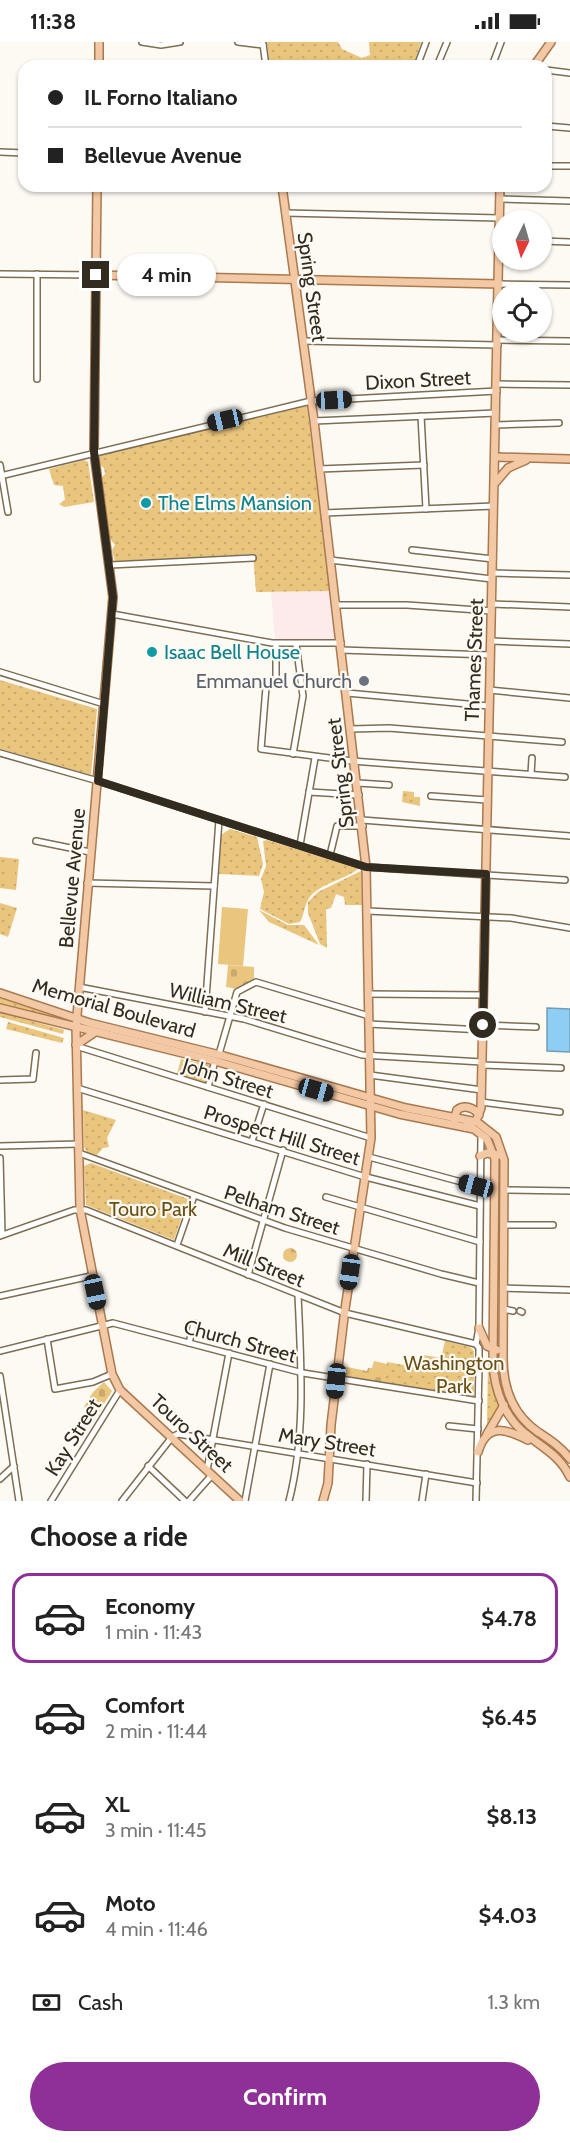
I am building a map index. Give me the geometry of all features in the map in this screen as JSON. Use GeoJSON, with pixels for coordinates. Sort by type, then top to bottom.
{"type":"FeatureCollection","features":[{"type":"Feature","properties":{"kind":"main road"},"geometry":{"type":"LineString","coordinates":[[99,42],[99,60]]}},
{"type":"Feature","properties":{"kind":"main road"},"geometry":{"type":"LineString","coordinates":[[538,60],[550,42]]}},
{"type":"Feature","properties":{"kind":"main road","name":"Bellevue Avenue"},"geometry":{"type":"LineString","coordinates":[[97,192],[94,452],[110,565],[112,614],[87,882],[76,1017],[76,1046],[80,1209],[112,1374],[120,1390]]}},
{"type":"Feature","properties":{"kind":"main road","name":"Spring Street"},"geometry":{"type":"LineString","coordinates":[[283,192],[314,421],[356,762],[366,867],[371,979],[368,994],[371,1138],[353,1249],[336,1379],[328,1483],[323,1501]]}},
{"type":"Feature","properties":{"kind":"main road","name":"Thames Street"},"geometry":{"type":"LineString","coordinates":[[499,210],[500,192]]}},
{"type":"Feature","properties":{"kind":"main road"},"geometry":{"type":"LineString","coordinates":[[96,275],[492,284]]}},
{"type":"Feature","properties":{"kind":"main road","name":"Thames Street"},"geometry":{"type":"LineString","coordinates":[[478,1118],[482,1090],[498,342]]}},
{"type":"Feature","properties":{"kind":"main road"},"geometry":{"type":"LineString","coordinates":[[496,457],[570,459]]}},
{"type":"Feature","properties":{"kind":"main road"},"geometry":{"type":"LineString","coordinates":[[495,483],[508,468],[531,459]]}},
{"type":"Feature","properties":{"kind":"main road","name":"Memorial Boulevard"},"geometry":{"type":"LineString","coordinates":[[0,993],[90,1023],[217,1058]]}},
{"type":"Feature","properties":{"kind":"main road","name":"Memorial Boulevard"},"geometry":{"type":"LineString","coordinates":[[0,1008],[95,1032],[217,1058]]}},
{"type":"Feature","properties":{"kind":"main road"},"geometry":{"type":"LineString","coordinates":[[76,1046],[95,1032]]}},
{"type":"Feature","properties":{"kind":"main road"},"geometry":{"type":"LineString","coordinates":[[217,1058],[370,1102],[454,1121],[481,1132],[494,1154],[504,1160]]}},
{"type":"Feature","properties":{"kind":"main road"},"geometry":{"type":"LineString","coordinates":[[454,1121],[457,1110],[463,1107],[471,1108],[502,1146],[505,1190],[503,1374],[507,1393],[524,1420],[557,1445],[570,1459]]}},
{"type":"Feature","properties":{"kind":"main road"},"geometry":{"type":"LineString","coordinates":[[454,1121],[478,1118]]}},
{"type":"Feature","properties":{"kind":"main road"},"geometry":{"type":"LineString","coordinates":[[465,1126],[478,1118]]}},
{"type":"Feature","properties":{"kind":"main road"},"geometry":{"type":"LineString","coordinates":[[480,1156],[494,1154]]}},
{"type":"Feature","properties":{"kind":"main road"},"geometry":{"type":"LineString","coordinates":[[494,1154],[494,1377],[503,1407],[520,1429],[551,1452],[570,1477]]}},
{"type":"Feature","properties":{"kind":"main road"},"geometry":{"type":"LineString","coordinates":[[479,1328],[486,1346],[494,1350],[503,1350]]}},
{"type":"Feature","properties":{"kind":"main road","name":"Touro Street"},"geometry":{"type":"LineString","coordinates":[[120,1390],[240,1501]]}},
{"type":"Feature","properties":{"kind":"main road"},"geometry":{"type":"LineString","coordinates":[[478,1452],[503,1407],[507,1393]]}},
{"type":"Feature","properties":{"kind":"main road"},"geometry":{"type":"LineString","coordinates":[[484,1439],[493,1431],[506,1430],[551,1452]]}},
{"type":"Feature","properties":{"kind":"street"},"geometry":{"type":"LineString","coordinates":[[142,42],[161,45],[180,42]]}},
{"type":"Feature","properties":{"kind":"street"},"geometry":{"type":"LineString","coordinates":[[238,42],[263,44],[265,60]]}},
{"type":"Feature","properties":{"kind":"street"},"geometry":{"type":"LineString","coordinates":[[419,60],[426,42]]}},
{"type":"Feature","properties":{"kind":"street"},"geometry":{"type":"LineString","coordinates":[[440,60],[447,42]]}},
{"type":"Feature","properties":{"kind":"street"},"geometry":{"type":"LineString","coordinates":[[494,60],[501,42]]}},
{"type":"Feature","properties":{"kind":"street"},"geometry":{"type":"LineString","coordinates":[[552,70],[570,73]]}},
{"type":"Feature","properties":{"kind":"street"},"geometry":{"type":"LineString","coordinates":[[552,126],[570,128]]}},
{"type":"Feature","properties":{"kind":"street"},"geometry":{"type":"LineString","coordinates":[[0,152],[18,153]]}},
{"type":"Feature","properties":{"kind":"street"},"geometry":{"type":"LineString","coordinates":[[552,166],[570,166]]}},
{"type":"Feature","properties":{"kind":"street"},"geometry":{"type":"LineString","coordinates":[[500,199],[570,201]]}},
{"type":"Feature","properties":{"kind":"street"},"geometry":{"type":"LineString","coordinates":[[285,213],[492,218]]}},
{"type":"Feature","properties":{"kind":"street"},"geometry":{"type":"LineString","coordinates":[[552,241],[570,242]]}},
{"type":"Feature","properties":{"kind":"street"},"geometry":{"type":"LineString","coordinates":[[0,274],[96,275]]}},
{"type":"Feature","properties":{"kind":"street"},"geometry":{"type":"LineString","coordinates":[[37,274],[37,380]]}},
{"type":"Feature","properties":{"kind":"street"},"geometry":{"type":"LineString","coordinates":[[552,285],[570,285]]}},
{"type":"Feature","properties":{"kind":"street"},"geometry":{"type":"LineString","coordinates":[[303,341],[492,342]]}},
{"type":"Feature","properties":{"kind":"street"},"geometry":{"type":"LineString","coordinates":[[552,341],[570,341]]}},
{"type":"Feature","properties":{"kind":"street","name":"Dixon Street"},"geometry":{"type":"LineString","coordinates":[[1,475],[311,401],[570,385]]}},
{"type":"Feature","properties":{"kind":"street"},"geometry":{"type":"LineString","coordinates":[[314,421],[496,413]]}},
{"type":"Feature","properties":{"kind":"street"},"geometry":{"type":"LineString","coordinates":[[421,416],[426,509]]}},
{"type":"Feature","properties":{"kind":"street"},"geometry":{"type":"LineString","coordinates":[[496,424],[559,423]]}},
{"type":"Feature","properties":{"kind":"street"},"geometry":{"type":"LineString","coordinates":[[0,465],[8,512]]}},
{"type":"Feature","properties":{"kind":"street"},"geometry":{"type":"LineString","coordinates":[[319,469],[424,465]]}},
{"type":"Feature","properties":{"kind":"street"},"geometry":{"type":"LineString","coordinates":[[324,513],[494,507]]}},
{"type":"Feature","properties":{"kind":"street"},"geometry":{"type":"LineString","coordinates":[[412,550],[493,559]]}},
{"type":"Feature","properties":{"kind":"street"},"geometry":{"type":"LineString","coordinates":[[110,565],[253,558]]}},
{"type":"Feature","properties":{"kind":"street"},"geometry":{"type":"LineString","coordinates":[[330,560],[493,576],[570,575]]}},
{"type":"Feature","properties":{"kind":"street"},"geometry":{"type":"LineString","coordinates":[[336,605],[570,607]]}},
{"type":"Feature","properties":{"kind":"street"},"geometry":{"type":"LineString","coordinates":[[112,614],[276,644],[490,655]]}},
{"type":"Feature","properties":{"kind":"street"},"geometry":{"type":"LineString","coordinates":[[491,641],[570,644]]}},
{"type":"Feature","properties":{"kind":"street"},"geometry":{"type":"LineString","coordinates":[[276,644],[276,682]]}},
{"type":"Feature","properties":{"kind":"street"},"geometry":{"type":"LineString","coordinates":[[293,754],[303,696],[296,644]]}},
{"type":"Feature","properties":{"kind":"street"},"geometry":{"type":"LineString","coordinates":[[0,672],[104,704]]}},
{"type":"Feature","properties":{"kind":"street"},"geometry":{"type":"LineString","coordinates":[[266,687],[259,746],[263,749],[356,762],[565,777]]}},
{"type":"Feature","properties":{"kind":"street"},"geometry":{"type":"LineString","coordinates":[[489,690],[570,698]]}},
{"type":"Feature","properties":{"kind":"street"},"geometry":{"type":"LineString","coordinates":[[347,693],[489,706]]}},
{"type":"Feature","properties":{"kind":"street"},"geometry":{"type":"LineString","coordinates":[[351,729],[389,728],[562,742]]}},
{"type":"Feature","properties":{"kind":"street"},"geometry":{"type":"LineString","coordinates":[[0,753],[98,781],[366,867],[565,880]]}},
{"type":"Feature","properties":{"kind":"street"},"geometry":{"type":"LineString","coordinates":[[300,845],[315,758]]}},
{"type":"Feature","properties":{"kind":"street"},"geometry":{"type":"LineString","coordinates":[[531,774],[532,758]]}},
{"type":"Feature","properties":{"kind":"street"},"geometry":{"type":"LineString","coordinates":[[358,783],[389,785]]}},
{"type":"Feature","properties":{"kind":"street"},"geometry":{"type":"LineString","coordinates":[[309,792],[359,795]]}},
{"type":"Feature","properties":{"kind":"street"},"geometry":{"type":"LineString","coordinates":[[431,796],[487,800]]}},
{"type":"Feature","properties":{"kind":"street"},"geometry":{"type":"LineString","coordinates":[[205,1012],[219,820]]}},
{"type":"Feature","properties":{"kind":"street"},"geometry":{"type":"LineString","coordinates":[[330,855],[337,826],[362,824],[487,829],[570,836]]}},
{"type":"Feature","properties":{"kind":"street"},"geometry":{"type":"LineString","coordinates":[[36,841],[90,852]]}},
{"type":"Feature","properties":{"kind":"street"},"geometry":{"type":"LineString","coordinates":[[87,882],[214,886]]}},
{"type":"Feature","properties":{"kind":"street"},"geometry":{"type":"LineString","coordinates":[[368,911],[485,916],[570,928]]}},
{"type":"Feature","properties":{"kind":"street"},"geometry":{"type":"LineString","coordinates":[[208,1087],[239,990],[252,983],[262,982],[369,1020],[483,1027],[536,1027]]}},
{"type":"Feature","properties":{"kind":"street","name":"William Street"},"geometry":{"type":"LineString","coordinates":[[79,987],[230,1017],[369,1055],[561,1068]]}},
{"type":"Feature","properties":{"kind":"street"},"geometry":{"type":"LineString","coordinates":[[368,994],[484,994]]}},
{"type":"Feature","properties":{"kind":"street","name":"John Street"},"geometry":{"type":"LineString","coordinates":[[76,1046],[371,1138]]}},
{"type":"Feature","properties":{"kind":"street"},"geometry":{"type":"LineString","coordinates":[[0,1080],[33,1079],[36,1053]]}},
{"type":"Feature","properties":{"kind":"street"},"geometry":{"type":"LineString","coordinates":[[370,1075],[482,1090]]}},
{"type":"Feature","properties":{"kind":"street","name":"Prospect Hill Street"},"geometry":{"type":"LineString","coordinates":[[77,1088],[365,1177],[480,1206]]}},
{"type":"Feature","properties":{"kind":"street"},"geometry":{"type":"LineString","coordinates":[[481,1102],[560,1112]]}},
{"type":"Feature","properties":{"kind":"street"},"geometry":{"type":"LineString","coordinates":[[252,1141],[264,1104]]}},
{"type":"Feature","properties":{"kind":"street"},"geometry":{"type":"LineString","coordinates":[[476,1501],[479,1348],[476,1344],[479,1328],[481,1132]]}},
{"type":"Feature","properties":{"kind":"street"},"geometry":{"type":"LineString","coordinates":[[0,1146],[79,1144]]}},
{"type":"Feature","properties":{"kind":"street"},"geometry":{"type":"LineString","coordinates":[[248,1275],[283,1150]]}},
{"type":"Feature","properties":{"kind":"street","name":"Pelham Street"},"geometry":{"type":"LineString","coordinates":[[79,1154],[263,1221],[353,1249],[479,1283]]}},
{"type":"Feature","properties":{"kind":"street"},"geometry":{"type":"LineString","coordinates":[[369,1157],[480,1187]]}},
{"type":"Feature","properties":{"kind":"street"},"geometry":{"type":"LineString","coordinates":[[0,1158],[1,1236],[80,1209]]}},
{"type":"Feature","properties":{"kind":"street"},"geometry":{"type":"LineString","coordinates":[[505,1190],[570,1191]]}},
{"type":"Feature","properties":{"kind":"street"},"geometry":{"type":"LineString","coordinates":[[177,1245],[194,1196]]}},
{"type":"Feature","properties":{"kind":"street"},"geometry":{"type":"LineString","coordinates":[[326,1197],[480,1242]]}},
{"type":"Feature","properties":{"kind":"street","name":"Mill Street"},"geometry":{"type":"LineString","coordinates":[[80,1209],[177,1245],[345,1313],[476,1344]]}},
{"type":"Feature","properties":{"kind":"street"},"geometry":{"type":"LineString","coordinates":[[504,1225],[554,1225]]}},
{"type":"Feature","properties":{"kind":"street"},"geometry":{"type":"LineString","coordinates":[[0,1296],[92,1276]]}},
{"type":"Feature","properties":{"kind":"street"},"geometry":{"type":"LineString","coordinates":[[503,1288],[570,1290]]}},
{"type":"Feature","properties":{"kind":"street"},"geometry":{"type":"LineString","coordinates":[[288,1501],[298,1452],[300,1372],[298,1295]]}},
{"type":"Feature","properties":{"kind":"street"},"geometry":{"type":"LineString","coordinates":[[503,1309],[518,1311]]}},
{"type":"Feature","properties":{"kind":"street","name":"Church Street"},"geometry":{"type":"LineString","coordinates":[[102,1324],[113,1323],[300,1372],[479,1401]]}},
{"type":"Feature","properties":{"kind":"street"},"geometry":{"type":"LineString","coordinates":[[189,1342],[195,1323]]}},
{"type":"Feature","properties":{"kind":"street"},"geometry":{"type":"LineString","coordinates":[[0,1352],[102,1324]]}},
{"type":"Feature","properties":{"kind":"street"},"geometry":{"type":"LineString","coordinates":[[47,1339],[55,1389],[93,1382],[112,1374]]}},
{"type":"Feature","properties":{"kind":"street"},"geometry":{"type":"LineString","coordinates":[[148,1466],[187,1501],[209,1473],[229,1353]]}},
{"type":"Feature","properties":{"kind":"street"},"geometry":{"type":"LineString","coordinates":[[245,1501],[270,1364]]}},
{"type":"Feature","properties":{"kind":"street"},"geometry":{"type":"LineString","coordinates":[[0,1376],[19,1501]]}},
{"type":"Feature","properties":{"kind":"street","name":"Kay Street"},"geometry":{"type":"LineString","coordinates":[[51,1501],[120,1390]]}},
{"type":"Feature","properties":{"kind":"street"},"geometry":{"type":"LineString","coordinates":[[0,1424],[8,1422]]}},
{"type":"Feature","properties":{"kind":"street"},"geometry":{"type":"LineString","coordinates":[[449,1426],[478,1429]]}},
{"type":"Feature","properties":{"kind":"street","name":"Mary Street"},"geometry":{"type":"LineString","coordinates":[[172,1437],[185,1434],[477,1483]]}},
{"type":"Feature","properties":{"kind":"street"},"geometry":{"type":"LineString","coordinates":[[122,1501],[172,1437]]}},
{"type":"Feature","properties":{"kind":"street"},"geometry":{"type":"LineString","coordinates":[[366,1501],[367,1464]]}},
{"type":"Feature","properties":{"kind":"street"},"geometry":{"type":"LineString","coordinates":[[0,1479],[14,1466]]}},
{"type":"Feature","properties":{"kind":"street"},"geometry":{"type":"LineString","coordinates":[[422,1501],[426,1474]]}},
{"type":"Feature","properties":{"kind":"shaded area"},"geometry":{"type":"Polygon","coordinates":[[[330,591],[336,639],[275,640],[271,592],[330,591]]]}},
{"type":"Feature","properties":{"kind":"green space"},"geometry":{"type":"Polygon","coordinates":[[[267,42],[338,42],[342,49],[362,58],[370,55],[369,42],[421,42],[415,60],[269,60],[267,42]]]}},
{"type":"Feature","properties":{"kind":"green space"},"geometry":{"type":"Polygon","coordinates":[[[307,406],[330,591],[256,592],[253,554],[115,561],[112,550],[115,545],[110,539],[102,477],[105,474],[104,468],[100,465],[100,455],[307,406]]]}},
{"type":"Feature","properties":{"kind":"green space"},"geometry":{"type":"Polygon","coordinates":[[[84,460],[88,462],[94,502],[64,507],[59,504],[65,500],[63,486],[54,485],[49,469],[84,460]]]}},
{"type":"Feature","properties":{"kind":"green space"},"geometry":{"type":"Polygon","coordinates":[[[0,680],[97,709],[91,775],[0,749],[0,680]]]}},
{"type":"Feature","properties":{"kind":"green space"},"geometry":{"type":"Polygon","coordinates":[[[403,791],[414,792],[414,797],[420,797],[420,806],[402,802],[403,791]]]}},
{"type":"Feature","properties":{"kind":"green space"},"geometry":{"type":"Polygon","coordinates":[[[230,829],[257,837],[263,864],[259,876],[219,874],[221,835],[230,829]]]}},
{"type":"Feature","properties":{"kind":"green space"},"geometry":{"type":"Polygon","coordinates":[[[267,840],[359,868],[318,890],[308,900],[300,922],[289,924],[260,909],[264,892],[261,879],[266,866],[263,841],[267,840]]]}},
{"type":"Feature","properties":{"kind":"green space"},"geometry":{"type":"Polygon","coordinates":[[[0,857],[19,859],[16,890],[0,888],[0,857]]]}},
{"type":"Feature","properties":{"kind":"green space"},"geometry":{"type":"Polygon","coordinates":[[[7,864],[16,865],[14,883],[5,883],[7,864]]]}},
{"type":"Feature","properties":{"kind":"green space"},"geometry":{"type":"Polygon","coordinates":[[[361,871],[362,905],[345,905],[344,897],[336,894],[331,908],[326,909],[327,948],[320,944],[308,913],[308,902],[318,892],[361,871]]]}},
{"type":"Feature","properties":{"kind":"green space"},"geometry":{"type":"Polygon","coordinates":[[[0,903],[17,908],[8,937],[0,934],[0,903]]]}},
{"type":"Feature","properties":{"kind":"green space"},"geometry":{"type":"Polygon","coordinates":[[[222,907],[248,909],[243,966],[218,964],[222,907]]]}},
{"type":"Feature","properties":{"kind":"green space"},"geometry":{"type":"Polygon","coordinates":[[[259,910],[288,925],[304,925],[319,945],[269,922],[259,910]]]}},
{"type":"Feature","properties":{"kind":"green space"},"geometry":{"type":"Polygon","coordinates":[[[228,965],[254,967],[254,979],[237,989],[226,987],[228,965]]]}},
{"type":"Feature","properties":{"kind":"green space"},"geometry":{"type":"Polygon","coordinates":[[[0,996],[62,1015],[61,1019],[0,1004],[0,996]]]}},
{"type":"Feature","properties":{"kind":"green space"},"geometry":{"type":"Polygon","coordinates":[[[0,1012],[64,1030],[63,1034],[0,1017],[0,1012]]]}},
{"type":"Feature","properties":{"kind":"green space"},"geometry":{"type":"Polygon","coordinates":[[[8,1022],[64,1038],[62,1043],[6,1029],[8,1022]]]}},
{"type":"Feature","properties":{"kind":"green space"},"geometry":{"type":"Polygon","coordinates":[[[181,1059],[211,1065],[206,1083],[177,1074],[181,1059]]]}},
{"type":"Feature","properties":{"kind":"green space"},"geometry":{"type":"Polygon","coordinates":[[[83,1110],[116,1120],[107,1138],[109,1147],[103,1148],[97,1155],[87,1152],[84,1147],[83,1110]]]}},
{"type":"Feature","properties":{"kind":"green space","name":"Touro Park"},"geometry":{"type":"Polygon","coordinates":[[[91,1163],[188,1199],[174,1240],[86,1205],[84,1166],[91,1163]]]}},
{"type":"Feature","properties":{"kind":"green space"},"geometry":{"type":"Polygon","coordinates":[[[500,1196],[500,1287],[497,1287],[500,1196]]]}},
{"type":"Feature","properties":{"kind":"green space"},"geometry":{"type":"Polygon","coordinates":[[[290,1248],[295,1250],[297,1255],[295,1260],[290,1262],[285,1260],[283,1255],[285,1250],[290,1248]]]}},
{"type":"Feature","properties":{"kind":"green space","name":"Washington Park"},"geometry":{"type":"Polygon","coordinates":[[[445,1341],[470,1347],[474,1351],[474,1398],[383,1383],[387,1362],[421,1368],[424,1355],[441,1358],[445,1341]]]}},
{"type":"Feature","properties":{"kind":"green space"},"geometry":{"type":"Polygon","coordinates":[[[488,1359],[492,1386],[500,1408],[487,1427],[488,1359]]]}},
{"type":"Feature","properties":{"kind":"green space"},"geometry":{"type":"Polygon","coordinates":[[[374,1361],[387,1364],[383,1384],[340,1378],[342,1366],[367,1371],[368,1368],[372,1368],[374,1361]]]}},
{"type":"Feature","properties":{"kind":"green space"},"geometry":{"type":"Polygon","coordinates":[[[104,1382],[112,1391],[97,1415],[84,1407],[93,1392],[104,1382]]]}},
{"type":"Feature","properties":{"kind":"green space"},"geometry":{"type":"Polygon","coordinates":[[[511,1408],[524,1423],[568,1461],[565,1463],[522,1425],[509,1410],[511,1408]]]}},
{"type":"Feature","properties":{"kind":"water"},"geometry":{"type":"Polygon","coordinates":[[[547,1008],[570,1009],[570,1052],[547,1051],[547,1008]]]}},
{"type":"Feature","properties":{"kind":"place","name":"The Elms Mansion"},"geometry":{"type":"Point","coordinates":[146,503]}},
{"type":"Feature","properties":{"kind":"place","name":"Isaac Bell House"},"geometry":{"type":"Point","coordinates":[152,652]}},
{"type":"Feature","properties":{"kind":"place","name":"Emmanuel Church"},"geometry":{"type":"Point","coordinates":[364,681]}},
{"type":"Feature","properties":{"kind":"route"},"geometry":{"type":"LineString","coordinates":[[96,275],[94,452],[113,586],[98,781],[366,867],[486,874],[483,1025]]}}]}
